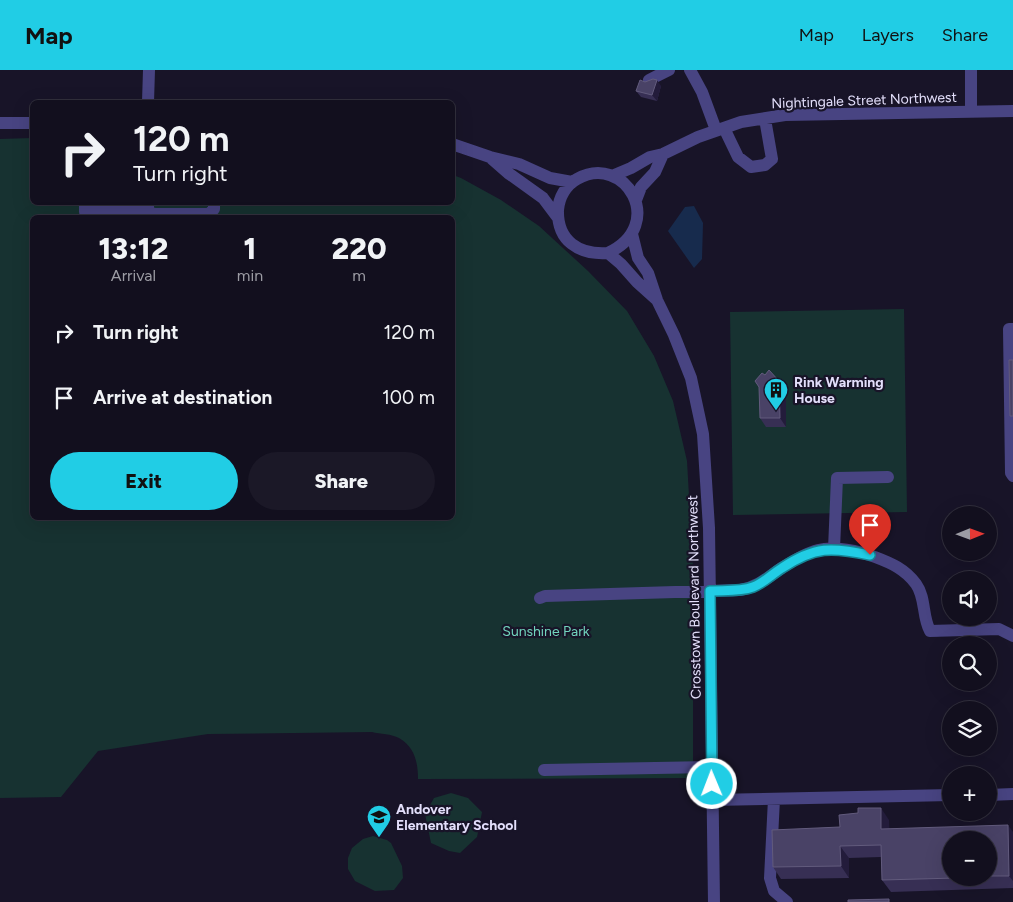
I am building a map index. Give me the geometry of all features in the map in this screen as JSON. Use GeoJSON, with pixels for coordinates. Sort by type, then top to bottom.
{"type":"FeatureCollection","features":[{"type":"Feature","properties":{"kind":"street"},"geometry":{"type":"LineString","coordinates":[[148,100],[149,70]]}},
{"type":"Feature","properties":{"kind":"street"},"geometry":{"type":"LineString","coordinates":[[649,80],[669,70]]}},
{"type":"Feature","properties":{"kind":"street"},"geometry":{"type":"LineString","coordinates":[[690,70],[720,129],[738,157],[751,167],[766,165],[772,159],[765,119]]}},
{"type":"Feature","properties":{"kind":"street"},"geometry":{"type":"LineString","coordinates":[[971,70],[971,111]]}},
{"type":"Feature","properties":{"kind":"street","name":"Nightingale Street Northwest"},"geometry":{"type":"LineString","coordinates":[[612,176],[650,157],[663,154],[698,137],[741,122],[785,115],[1013,111]]}},
{"type":"Feature","properties":{"kind":"street"},"geometry":{"type":"LineString","coordinates":[[0,123],[30,123]]}},
{"type":"Feature","properties":{"kind":"street"},"geometry":{"type":"LineString","coordinates":[[455,145],[490,157],[519,164],[550,178],[572,182]]}},
{"type":"Feature","properties":{"kind":"street"},"geometry":{"type":"LineString","coordinates":[[636,200],[641,187],[655,172],[663,154]]}},
{"type":"Feature","properties":{"kind":"street"},"geometry":{"type":"LineString","coordinates":[[490,157],[508,173],[543,198],[558,218]]}},
{"type":"Feature","properties":{"kind":"street"},"geometry":{"type":"LineString","coordinates":[[632,234],[620,247],[608,253],[594,254],[581,250],[570,242],[562,231],[558,218],[558,205],[563,192],[572,182],[584,175],[596,173],[621,180],[630,189],[636,200]]}},
{"type":"Feature","properties":{"kind":"street","name":"Crosstown Boulevard Northwest"},"geometry":{"type":"LineString","coordinates":[[636,200],[638,213],[636,226],[632,234],[638,258],[648,273],[657,300],[682,352],[691,378],[699,408],[706,462],[710,591],[714,902]]}},
{"type":"Feature","properties":{"kind":"street"},"geometry":{"type":"LineString","coordinates":[[85,205],[85,212],[148,207],[155,214],[209,214],[214,209],[214,205]]}},
{"type":"Feature","properties":{"kind":"street","name":"Crosstown Boulevard Northwest"},"geometry":{"type":"LineString","coordinates":[[608,253],[657,300]]}},
{"type":"Feature","properties":{"kind":"street"},"geometry":{"type":"LineString","coordinates":[[1013,329],[1009,329],[1011,473],[1013,476]]}},
{"type":"Feature","properties":{"kind":"street"},"geometry":{"type":"LineString","coordinates":[[834,549],[837,478],[888,477]]}},
{"type":"Feature","properties":{"kind":"street"},"geometry":{"type":"LineString","coordinates":[[540,598],[545,596],[740,590],[760,584],[798,558],[818,550],[834,549],[870,555],[900,568],[916,585],[922,598],[926,624],[930,631],[1000,629],[1013,636]]}},
{"type":"Feature","properties":{"kind":"street"},"geometry":{"type":"LineString","coordinates":[[544,770],[712,768]]}},
{"type":"Feature","properties":{"kind":"street"},"geometry":{"type":"LineString","coordinates":[[997,794],[1013,794]]}},
{"type":"Feature","properties":{"kind":"street"},"geometry":{"type":"LineString","coordinates":[[712,800],[942,795]]}},
{"type":"Feature","properties":{"kind":"street"},"geometry":{"type":"LineString","coordinates":[[774,799],[770,878],[774,891],[787,902]]}},
{"type":"Feature","properties":{"kind":"green space","name":"Sunshine Park"},"geometry":{"type":"Polygon","coordinates":[[[30,138],[30,205],[455,205],[455,176],[501,200],[539,226],[588,271],[627,311],[654,356],[673,401],[687,461],[693,566],[693,778],[418,779],[416,761],[409,746],[396,737],[389,735],[372,732],[208,734],[98,751],[61,797],[0,798],[0,139],[30,138]]]}},
{"type":"Feature","properties":{"kind":"green space"},"geometry":{"type":"Polygon","coordinates":[[[904,309],[907,512],[733,515],[730,312],[904,309]]]}},
{"type":"Feature","properties":{"kind":"green space"},"geometry":{"type":"Polygon","coordinates":[[[451,793],[468,798],[482,812],[477,837],[460,853],[449,851],[431,843],[425,814],[434,798],[451,793]]]}},
{"type":"Feature","properties":{"kind":"green space"},"geometry":{"type":"Polygon","coordinates":[[[373,836],[391,843],[402,866],[403,878],[394,890],[375,891],[355,881],[348,869],[348,858],[352,848],[363,839],[373,836]]]}},
{"type":"Feature","properties":{"kind":"water"},"geometry":{"type":"Polygon","coordinates":[[[694,206],[703,223],[702,259],[694,268],[668,231],[685,207],[694,206]]]}},
{"type":"Feature","properties":{"kind":"building"},"geometry":{"type":"Polygon","coordinates":[[[653,79],[657,80],[652,95],[636,91],[640,80],[645,82],[653,79]]]}},
{"type":"Feature","properties":{"kind":"building"},"geometry":{"type":"Polygon","coordinates":[[[1009,360],[1013,360],[1013,416],[1010,416],[1009,360]]]}},
{"type":"Feature","properties":{"kind":"building"},"geometry":{"type":"Polygon","coordinates":[[[769,370],[779,381],[780,418],[760,418],[759,387],[755,381],[762,373],[765,375],[769,370]]]}},
{"type":"Feature","properties":{"kind":"building"},"geometry":{"type":"Polygon","coordinates":[[[858,808],[881,808],[881,829],[1008,825],[1009,876],[997,876],[997,831],[942,831],[942,878],[882,880],[881,845],[840,846],[841,866],[773,867],[772,830],[840,827],[839,815],[858,813],[858,808]]]}},
{"type":"Feature","properties":{"kind":"building"},"geometry":{"type":"Polygon","coordinates":[[[889,899],[889,902],[848,902],[848,900],[889,899]]]}},
{"type":"Feature","properties":{"kind":"place","name":"Rink Warming House"},"geometry":{"type":"Point","coordinates":[776,411]}},
{"type":"Feature","properties":{"kind":"place","name":"Andover Elementary School"},"geometry":{"type":"Point","coordinates":[379,838]}},
{"type":"Feature","properties":{"kind":"route"},"geometry":{"type":"LineString","coordinates":[[712,784],[710,591],[750,588],[760,584],[798,558],[818,550],[834,549],[870,555]]}}]}
